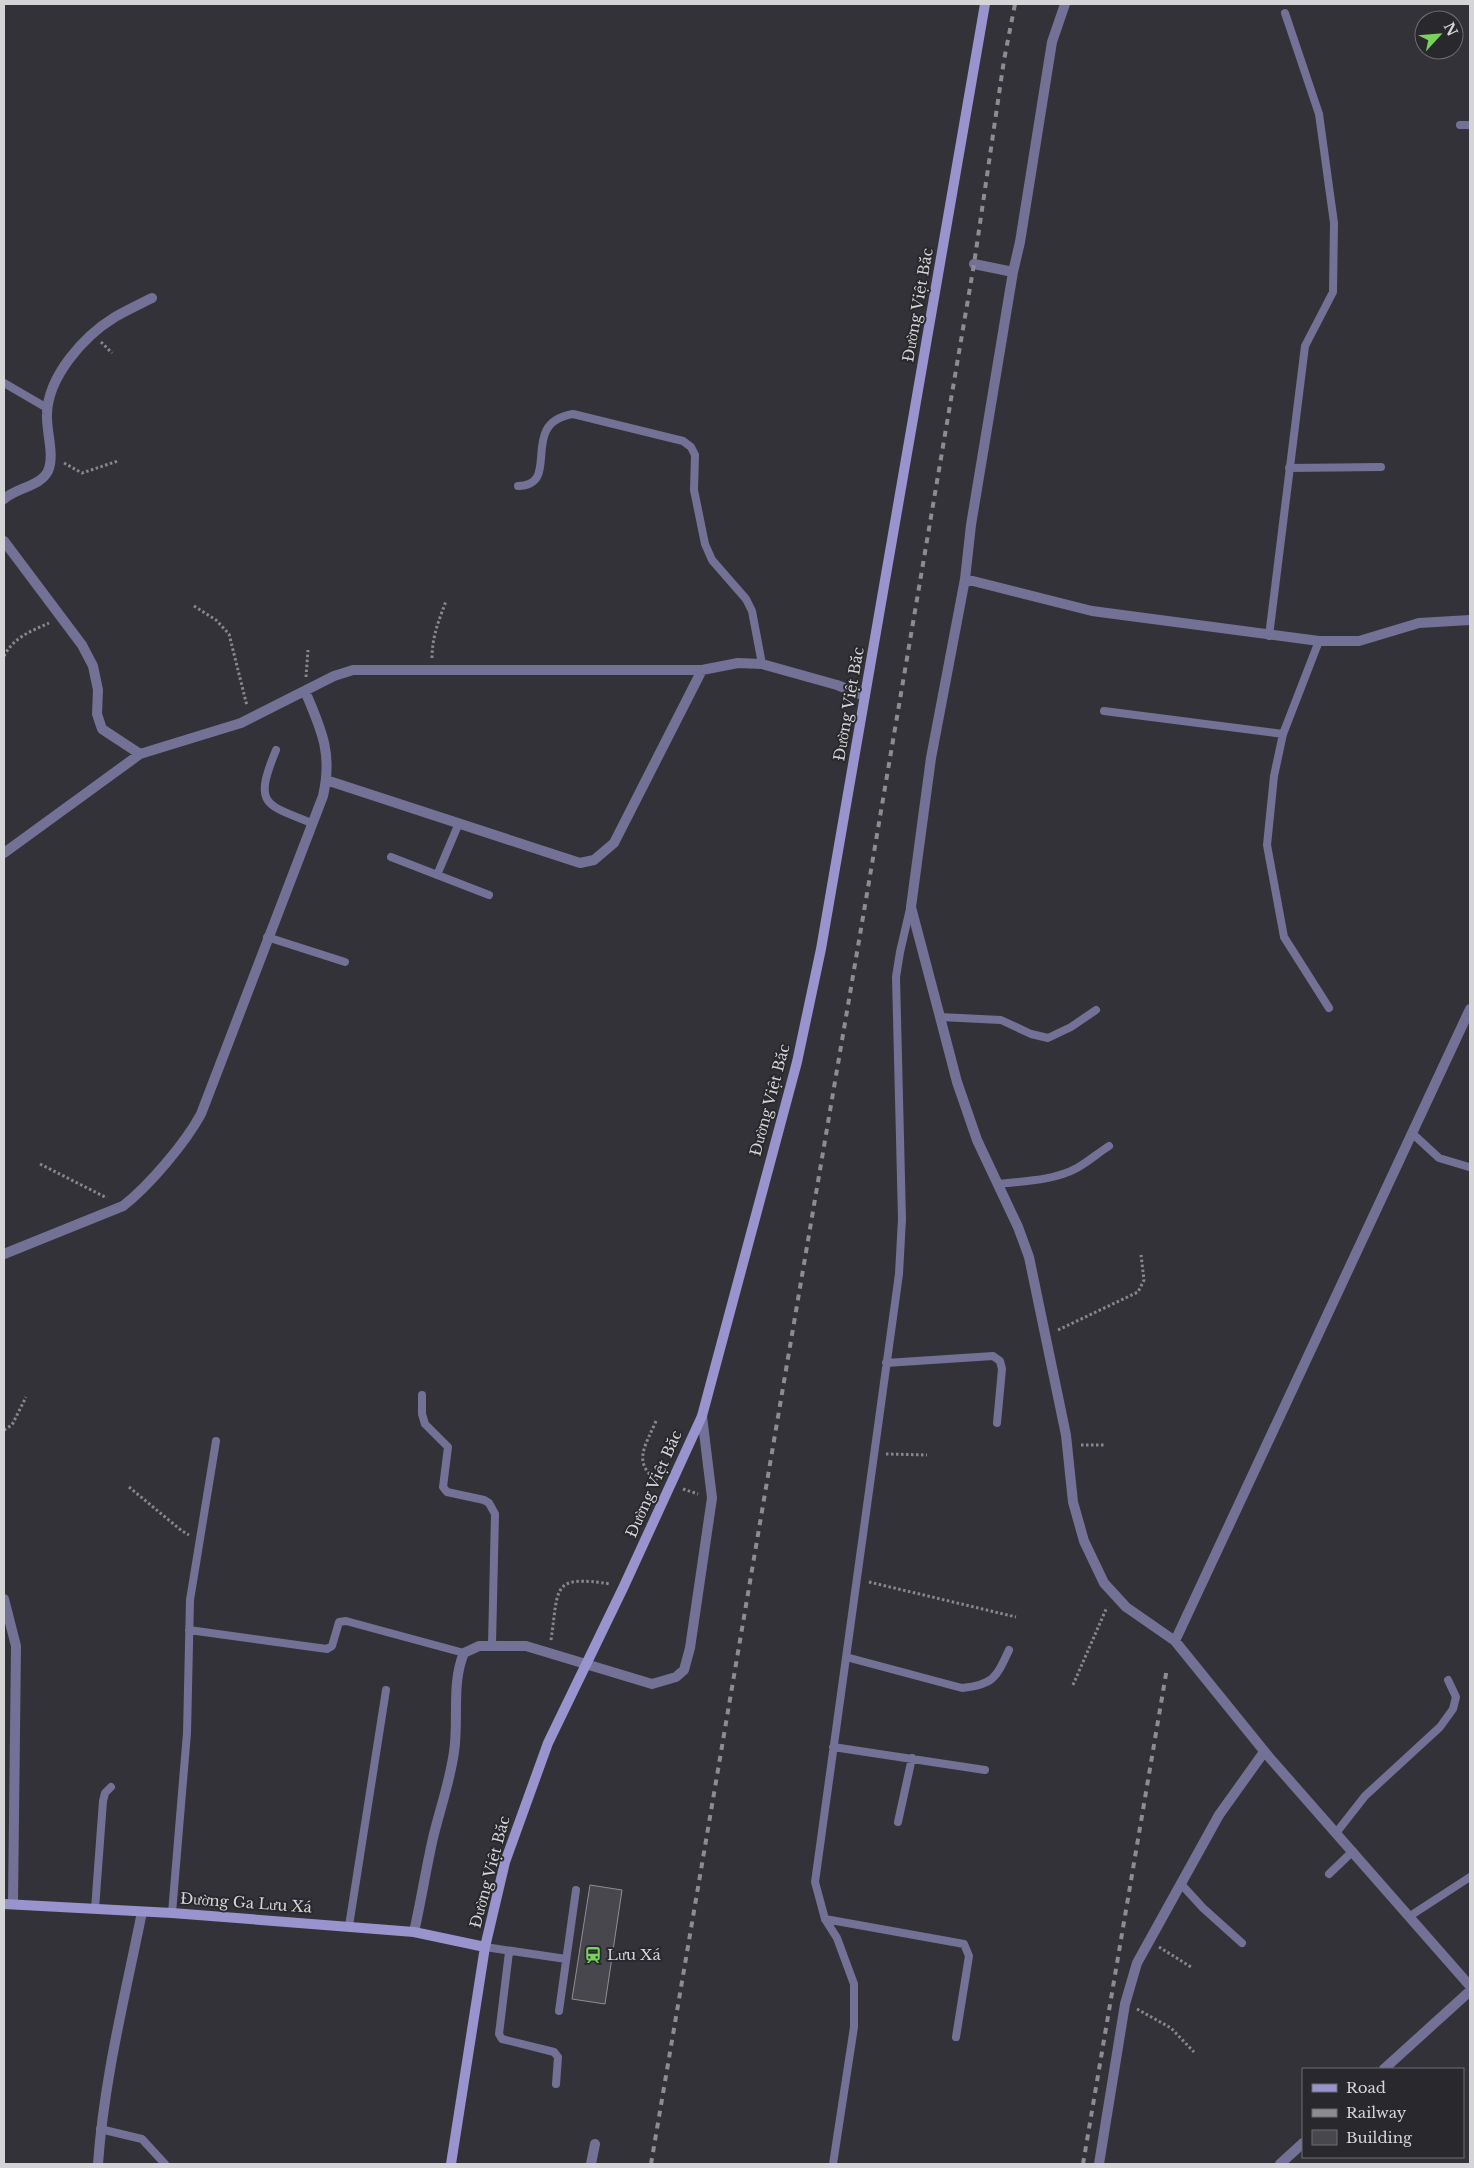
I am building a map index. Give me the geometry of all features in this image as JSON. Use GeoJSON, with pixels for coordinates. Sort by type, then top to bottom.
{"type":"FeatureCollection","features":[{"type":"Feature","properties":{"kind":"main road","name":"Đường Việt Bắc"},"geometry":{"type":"LineString","coordinates":[[452,2164],[485,1947],[505,1862],[523,1806],[548,1743],[624,1586],[702,1416],[797,1062],[821,949],[985,4]]}},
{"type":"Feature","properties":{"kind":"main road","name":"Đường Ga Lưu Xá"},"geometry":{"type":"LineString","coordinates":[[8,1903],[349,1926],[414,1932],[485,1947]]}},
{"type":"Feature","properties":{"kind":"street"},"geometry":{"type":"LineString","coordinates":[[1064,4],[1052,42],[1020,242],[1012,272],[971,525],[966,579],[931,758],[911,907],[940,1017],[972,1123],[997,1184],[1018,1227],[1029,1257],[1067,1445],[1072,1502],[1097,1571],[1112,1595],[1175,1641],[1264,1752],[1470,1986]]}},
{"type":"Feature","properties":{"kind":"street"},"geometry":{"type":"LineString","coordinates":[[974,264],[1012,272]]}},
{"type":"Feature","properties":{"kind":"street"},"geometry":{"type":"LineString","coordinates":[[4,499],[13,492],[44,478],[48,471],[50,455],[47,408],[58,378],[84,342],[114,318],[152,298]]}},
{"type":"Feature","properties":{"kind":"street"},"geometry":{"type":"LineString","coordinates":[[4,541],[82,645],[93,666],[98,690],[97,714],[102,729],[140,754]]}},
{"type":"Feature","properties":{"kind":"street"},"geometry":{"type":"LineString","coordinates":[[966,579],[1092,611],[1318,641],[1359,641],[1419,623],[1470,620]]}},
{"type":"Feature","properties":{"kind":"street"},"geometry":{"type":"LineString","coordinates":[[4,853],[140,754],[220,731],[251,718],[334,676],[353,670],[702,670],[738,663],[762,664],[837,685],[865,696]]}},
{"type":"Feature","properties":{"kind":"street"},"geometry":{"type":"LineString","coordinates":[[326,780],[580,863],[594,860],[614,843],[702,670]]}},
{"type":"Feature","properties":{"kind":"street"},"geometry":{"type":"LineString","coordinates":[[4,1254],[123,1206],[137,1195],[193,1128],[201,1114],[312,823],[326,780],[327,758],[324,736],[305,691]]}},
{"type":"Feature","properties":{"kind":"street"},"geometry":{"type":"LineString","coordinates":[[1175,1641],[1470,1009]]}},
{"type":"Feature","properties":{"kind":"street"},"geometry":{"type":"LineString","coordinates":[[414,1932],[432,1839],[454,1754],[457,1727],[457,1682],[459,1664],[464,1653],[479,1646],[492,1644],[526,1646],[652,1684],[676,1677],[684,1670],[690,1648],[712,1498],[702,1416]]}},
{"type":"Feature","properties":{"kind":"street"},"geometry":{"type":"LineString","coordinates":[[4,1598],[16,1646],[8,1903]]}},
{"type":"Feature","properties":{"kind":"street"},"geometry":{"type":"LineString","coordinates":[[1099,2164],[1125,2004],[1137,1963],[1219,1814],[1264,1752]]}},
{"type":"Feature","properties":{"kind":"street"},"geometry":{"type":"LineString","coordinates":[[98,2164],[100,2130],[116,2035],[142,1912]]}},
{"type":"Feature","properties":{"kind":"street"},"geometry":{"type":"LineString","coordinates":[[1385,2068],[1470,1991]]}},
{"type":"Feature","properties":{"kind":"street"},"geometry":{"type":"LineString","coordinates":[[591,2164],[595,2144]]}},
{"type":"Feature","properties":{"kind":"street"},"geometry":{"type":"LineString","coordinates":[[1280,2164],[1302,2144]]}},
{"type":"Feature","properties":{"kind":"lane"},"geometry":{"type":"LineString","coordinates":[[1269,636],[1304,346],[1333,292],[1334,223],[1319,114],[1285,13]]}},
{"type":"Feature","properties":{"kind":"lane"},"geometry":{"type":"LineString","coordinates":[[1460,125],[1470,124]]}},
{"type":"Feature","properties":{"kind":"lane"},"geometry":{"type":"LineString","coordinates":[[4,383],[47,408]]}},
{"type":"Feature","properties":{"kind":"lane"},"geometry":{"type":"LineString","coordinates":[[518,486],[524,486],[536,479],[540,469],[544,434],[550,424],[562,416],[573,414],[683,441],[691,447],[694,455],[694,490],[706,544],[712,560],[746,599],[752,611],[762,664]]}},
{"type":"Feature","properties":{"kind":"lane"},"geometry":{"type":"LineString","coordinates":[[1289,468],[1381,467]]}},
{"type":"Feature","properties":{"kind":"lane"},"geometry":{"type":"LineString","coordinates":[[1318,641],[1283,734],[1274,776],[1267,845],[1284,937],[1329,1008]]}},
{"type":"Feature","properties":{"kind":"lane"},"geometry":{"type":"LineString","coordinates":[[1104,711],[1283,734]]}},
{"type":"Feature","properties":{"kind":"lane"},"geometry":{"type":"LineString","coordinates":[[276,750],[265,776],[267,799],[273,807],[312,823]]}},
{"type":"Feature","properties":{"kind":"lane"},"geometry":{"type":"LineString","coordinates":[[437,875],[459,823]]}},
{"type":"Feature","properties":{"kind":"lane"},"geometry":{"type":"LineString","coordinates":[[390,857],[489,895]]}},
{"type":"Feature","properties":{"kind":"lane"},"geometry":{"type":"LineString","coordinates":[[832,2164],[854,2027],[854,1984],[837,1938],[825,1920],[815,1882],[873,1454],[900,1274],[902,1219],[896,977],[911,907]]}},
{"type":"Feature","properties":{"kind":"lane"},"geometry":{"type":"LineString","coordinates":[[267,937],[345,962]]}},
{"type":"Feature","properties":{"kind":"lane"},"geometry":{"type":"LineString","coordinates":[[940,1017],[1001,1020],[1031,1034],[1048,1038],[1071,1027],[1096,1010]]}},
{"type":"Feature","properties":{"kind":"lane"},"geometry":{"type":"LineString","coordinates":[[1413,1134],[1439,1158],[1469,1167]]}},
{"type":"Feature","properties":{"kind":"lane"},"geometry":{"type":"LineString","coordinates":[[997,1184],[1048,1178],[1065,1173],[1077,1168],[1109,1146]]}},
{"type":"Feature","properties":{"kind":"lane"},"geometry":{"type":"LineString","coordinates":[[886,1363],[993,1356],[1000,1361],[1002,1369],[997,1423]]}},
{"type":"Feature","properties":{"kind":"lane"},"geometry":{"type":"LineString","coordinates":[[422,1395],[422,1414],[425,1424],[448,1447],[443,1487],[447,1492],[484,1500],[489,1503],[494,1514],[492,1644]]}},
{"type":"Feature","properties":{"kind":"lane"},"geometry":{"type":"LineString","coordinates":[[172,1913],[187,1733],[190,1600],[216,1441]]}},
{"type":"Feature","properties":{"kind":"lane"},"geometry":{"type":"LineString","coordinates":[[188,1630],[327,1650],[332,1646],[339,1622],[346,1621],[464,1653]]}},
{"type":"Feature","properties":{"kind":"lane"},"geometry":{"type":"LineString","coordinates":[[846,1657],[962,1688],[982,1686],[992,1679],[1001,1668],[1009,1650]]}},
{"type":"Feature","properties":{"kind":"lane"},"geometry":{"type":"LineString","coordinates":[[1336,1833],[1365,1796],[1440,1727],[1453,1709],[1456,1697],[1448,1680]]}},
{"type":"Feature","properties":{"kind":"lane"},"geometry":{"type":"LineString","coordinates":[[349,1926],[386,1690]]}},
{"type":"Feature","properties":{"kind":"lane"},"geometry":{"type":"LineString","coordinates":[[833,1747],[985,1770]]}},
{"type":"Feature","properties":{"kind":"lane"},"geometry":{"type":"LineString","coordinates":[[898,1822],[912,1758]]}},
{"type":"Feature","properties":{"kind":"lane"},"geometry":{"type":"LineString","coordinates":[[95,1909],[103,1801],[105,1793],[112,1786]]}},
{"type":"Feature","properties":{"kind":"lane"},"geometry":{"type":"LineString","coordinates":[[1329,1874],[1353,1852]]}},
{"type":"Feature","properties":{"kind":"lane"},"geometry":{"type":"LineString","coordinates":[[1410,1916],[1470,1877]]}},
{"type":"Feature","properties":{"kind":"lane"},"geometry":{"type":"LineString","coordinates":[[1181,1884],[1203,1908],[1242,1943]]}},
{"type":"Feature","properties":{"kind":"lane"},"geometry":{"type":"LineString","coordinates":[[559,2010],[576,1890]]}},
{"type":"Feature","properties":{"kind":"lane"},"geometry":{"type":"LineString","coordinates":[[825,1920],[964,1944],[969,1956],[956,2037]]}},
{"type":"Feature","properties":{"kind":"lane"},"geometry":{"type":"LineString","coordinates":[[485,1947],[566,1959]]}},
{"type":"Feature","properties":{"kind":"lane"},"geometry":{"type":"LineString","coordinates":[[510,1952],[499,2034],[502,2039],[554,2052],[558,2057],[556,2084]]}},
{"type":"Feature","properties":{"kind":"lane"},"geometry":{"type":"LineString","coordinates":[[100,2130],[142,2139],[165,2164]]}},
{"type":"Feature","properties":{"kind":"path"},"geometry":{"type":"LineString","coordinates":[[50,455],[82,472],[118,461]]}},
{"type":"Feature","properties":{"kind":"path"},"geometry":{"type":"LineString","coordinates":[[433,670],[432,645],[446,601]]}},
{"type":"Feature","properties":{"kind":"path"},"geometry":{"type":"LineString","coordinates":[[194,606],[216,620],[229,634],[251,718]]}},
{"type":"Feature","properties":{"kind":"path"},"geometry":{"type":"LineString","coordinates":[[4,656],[9,646],[21,637],[62,618]]}},
{"type":"Feature","properties":{"kind":"path"},"geometry":{"type":"LineString","coordinates":[[305,691],[308,650]]}},
{"type":"Feature","properties":{"kind":"path"},"geometry":{"type":"LineString","coordinates":[[40,1164],[123,1206]]}},
{"type":"Feature","properties":{"kind":"path"},"geometry":{"type":"LineString","coordinates":[[1045,1336],[1138,1292],[1144,1280],[1141,1255]]}},
{"type":"Feature","properties":{"kind":"path"},"geometry":{"type":"LineString","coordinates":[[4,1430],[12,1425],[26,1397]]}},
{"type":"Feature","properties":{"kind":"path"},"geometry":{"type":"LineString","coordinates":[[1067,1445],[1106,1445]]}},
{"type":"Feature","properties":{"kind":"path"},"geometry":{"type":"LineString","coordinates":[[873,1454],[927,1455]]}},
{"type":"Feature","properties":{"kind":"path"},"geometry":{"type":"LineString","coordinates":[[129,1487],[182,1532],[200,1539]]}},
{"type":"Feature","properties":{"kind":"path"},"geometry":{"type":"LineString","coordinates":[[549,1653],[559,1591],[567,1582],[581,1579],[624,1586]]}},
{"type":"Feature","properties":{"kind":"path"},"geometry":{"type":"LineString","coordinates":[[856,1579],[1016,1616]]}},
{"type":"Feature","properties":{"kind":"path"},"geometry":{"type":"LineString","coordinates":[[1072,1685],[1112,1595]]}},
{"type":"Feature","properties":{"kind":"path"},"geometry":{"type":"LineString","coordinates":[[1148,1940],[1191,1967]]}},
{"type":"Feature","properties":{"kind":"path"},"geometry":{"type":"LineString","coordinates":[[1125,2004],[1145,2012],[1171,2028],[1194,2052]]}},
{"type":"Feature","properties":{"kind":"building"},"geometry":{"type":"Polygon","coordinates":[[[590,1885],[622,1890],[605,2004],[572,1999],[590,1885]]]}},
{"type":"Feature","properties":{"kind":"railway"},"geometry":{"type":"LineString","coordinates":[[651,2164],[974,264],[1004,60],[1015,4]]}},
{"type":"Feature","properties":{"kind":"railway"},"geometry":{"type":"LineString","coordinates":[[1083,2164],[1167,1668]]}},
{"type":"Feature","properties":{"kind":"place","name":"Lưu Xá"},"geometry":{"type":"Point","coordinates":[593,1955]}}]}
